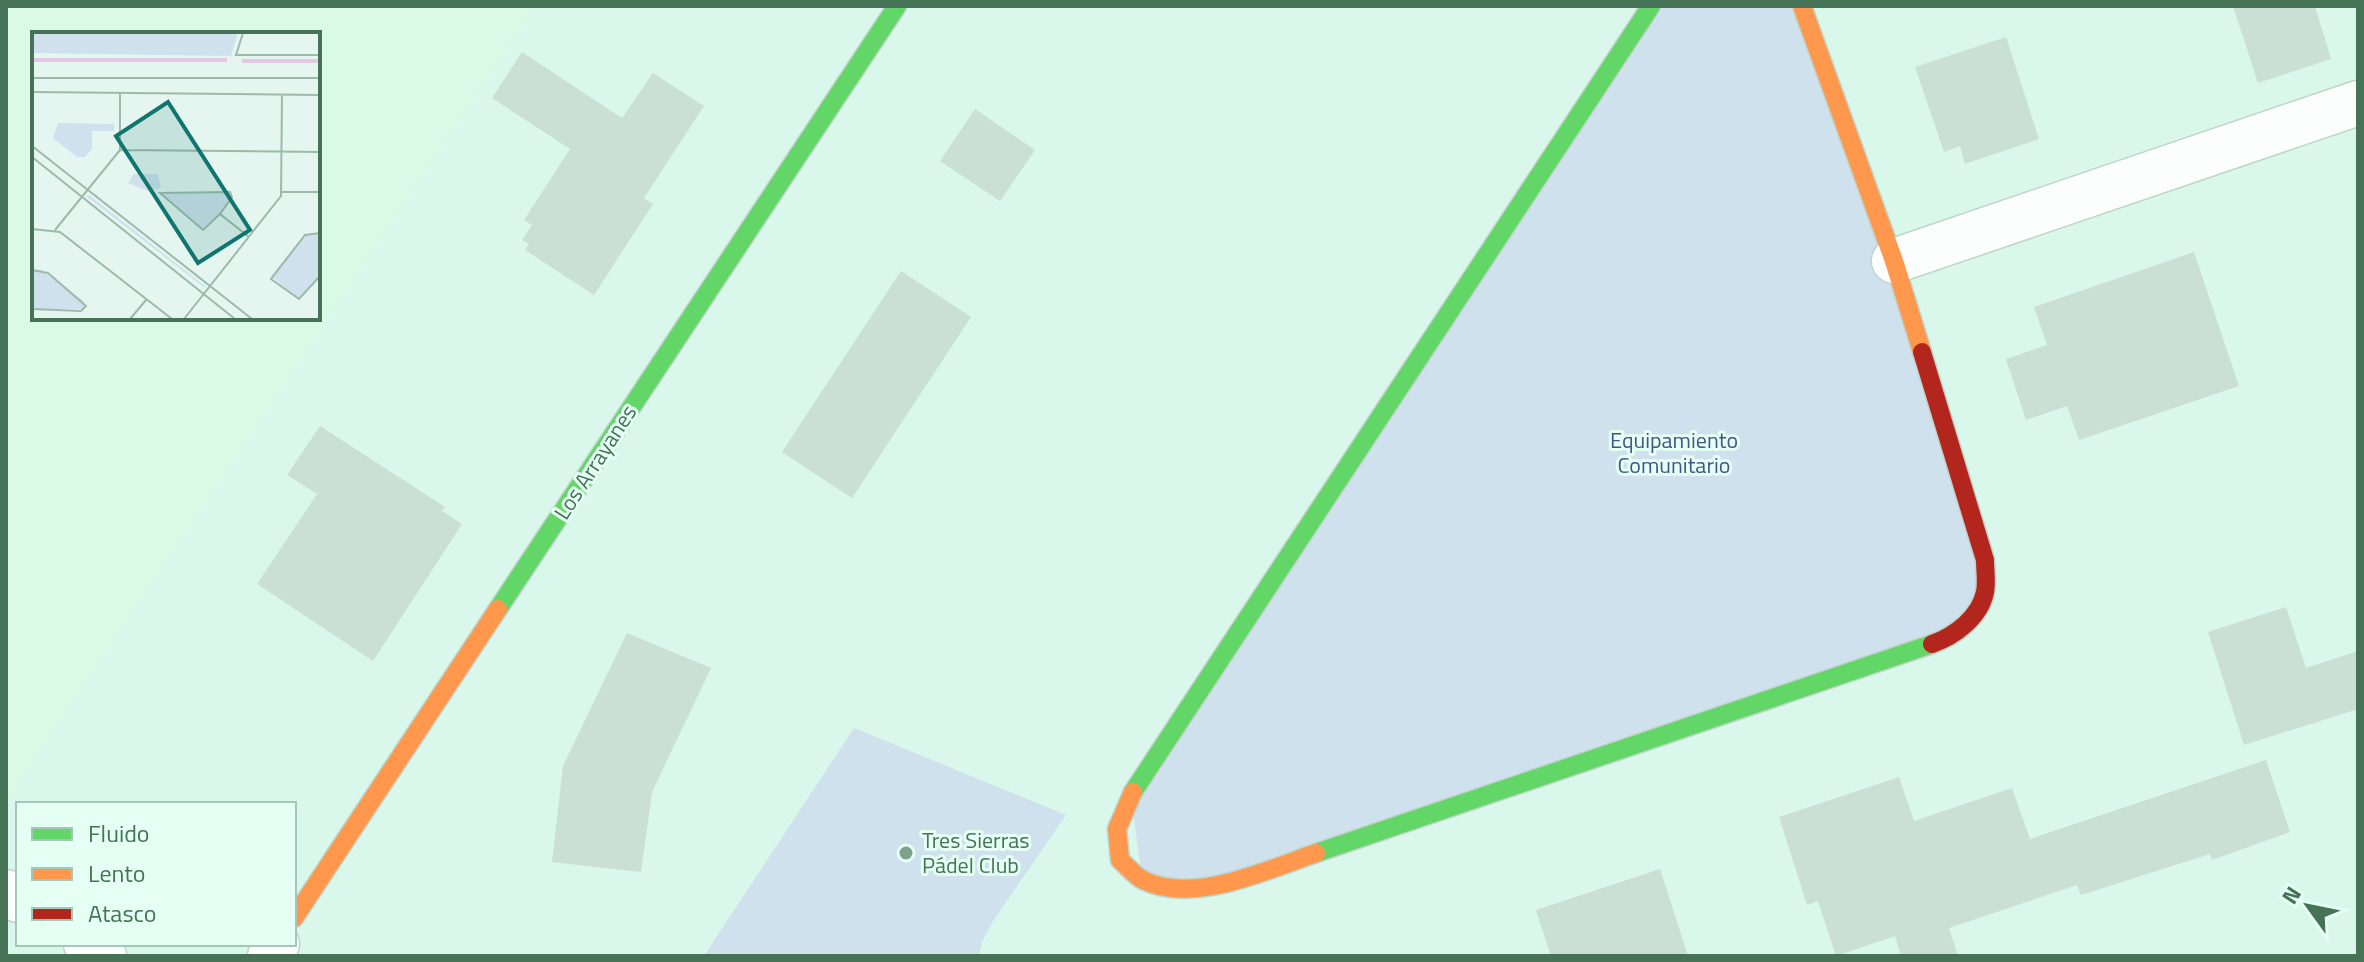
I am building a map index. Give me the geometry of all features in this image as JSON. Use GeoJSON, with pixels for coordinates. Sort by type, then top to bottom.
{"type":"FeatureCollection","features":[{"type":"Feature","properties":{"kind":"street","name":"Los Arrayanes"},"geometry":{"type":"LineString","coordinates":[[296,915],[897,6]]}},
{"type":"Feature","properties":{"kind":"street"},"geometry":{"type":"LineString","coordinates":[[1651,6],[1131,795],[1117,829],[1120,860],[1142,880],[1178,890],[1228,883],[1941,641],[1969,622],[1985,593],[1985,560],[1894,261],[1802,6]]}},
{"type":"Feature","properties":{"kind":"street"},"geometry":{"type":"LineString","coordinates":[[1894,261],[2358,103]]}},
{"type":"Feature","properties":{"kind":"shaded area"},"geometry":{"type":"Polygon","coordinates":[[[6,6],[2358,6],[2358,956],[6,956],[6,6]]]}},
{"type":"Feature","properties":{"kind":"shaded area"},"geometry":{"type":"Polygon","coordinates":[[[6,6],[535,6],[6,803],[6,6]]]}},
{"type":"Feature","properties":{"kind":"green space","name":"Equipamiento Comunitario"},"geometry":{"type":"Polygon","coordinates":[[[1651,6],[1802,6],[1985,560],[1969,622],[1228,883],[1142,880],[1131,795],[1651,6]]]}},
{"type":"Feature","properties":{"kind":"green space","name":"Tres Sierras Pádel Club"},"geometry":{"type":"Polygon","coordinates":[[[854,728],[1066,815],[993,921],[982,942],[979,956],[704,956],[854,728]]]}},
{"type":"Feature","properties":{"kind":"building"},"geometry":{"type":"Polygon","coordinates":[[[2233,6],[2315,6],[2331,59],[2258,83],[2233,6]]]}},
{"type":"Feature","properties":{"kind":"building"},"geometry":{"type":"Polygon","coordinates":[[[2006,37],[2039,139],[1965,164],[1960,146],[1944,152],[1915,67],[2006,37]]]}},
{"type":"Feature","properties":{"kind":"building"},"geometry":{"type":"Polygon","coordinates":[[[522,52],[622,118],[653,73],[704,106],[644,198],[653,204],[594,295],[525,250],[529,244],[522,240],[532,225],[524,220],[570,149],[492,98],[522,52]]]}},
{"type":"Feature","properties":{"kind":"building"},"geometry":{"type":"Polygon","coordinates":[[[975,109],[1035,150],[1000,201],[940,161],[975,109]]]}},
{"type":"Feature","properties":{"kind":"building"},"geometry":{"type":"Polygon","coordinates":[[[2194,252],[2239,386],[2079,440],[2067,406],[2026,420],[2006,359],[2047,345],[2034,307],[2194,252]]]}},
{"type":"Feature","properties":{"kind":"building"},"geometry":{"type":"Polygon","coordinates":[[[901,271],[971,317],[852,498],[782,452],[901,271]]]}},
{"type":"Feature","properties":{"kind":"building"},"geometry":{"type":"Polygon","coordinates":[[[320,426],[445,507],[442,511],[462,524],[373,661],[257,584],[317,494],[287,475],[320,426]]]}},
{"type":"Feature","properties":{"kind":"building"},"geometry":{"type":"Polygon","coordinates":[[[2286,607],[2306,668],[2358,651],[2358,709],[2244,745],[2208,632],[2286,607]]]}},
{"type":"Feature","properties":{"kind":"building"},"geometry":{"type":"Polygon","coordinates":[[[627,633],[711,668],[652,792],[641,872],[552,862],[563,766],[627,633]]]}},
{"type":"Feature","properties":{"kind":"building"},"geometry":{"type":"Polygon","coordinates":[[[2266,760],[2290,832],[2212,860],[2210,854],[2081,895],[2077,885],[1949,928],[1958,956],[1901,956],[1895,936],[1836,956],[1818,901],[1807,905],[1779,817],[1899,777],[1914,821],[2012,788],[2030,839],[2266,760]]]}},
{"type":"Feature","properties":{"kind":"building"},"geometry":{"type":"Polygon","coordinates":[[[1660,869],[1688,956],[1551,956],[1536,910],[1660,869]]]}},
{"type":"Feature","properties":{"kind":"traffic: fast"},"geometry":{"type":"LineString","coordinates":[[498,609],[897,6]]}},
{"type":"Feature","properties":{"kind":"traffic: fast"},"geometry":{"type":"LineString","coordinates":[[1133,792],[1651,6]]}},
{"type":"Feature","properties":{"kind":"traffic: fast"},"geometry":{"type":"LineString","coordinates":[[1316,853],[1932,644]]}},
{"type":"Feature","properties":{"kind":"traffic: slow"},"geometry":{"type":"LineString","coordinates":[[1802,6],[1894,261],[1922,352]]}},
{"type":"Feature","properties":{"kind":"traffic: slow"},"geometry":{"type":"LineString","coordinates":[[296,915],[498,609]]}},
{"type":"Feature","properties":{"kind":"traffic: slow"},"geometry":{"type":"LineString","coordinates":[[1133,792],[1117,829],[1120,860],[1143,880],[1163,887],[1184,889],[1230,882],[1316,853]]}},
{"type":"Feature","properties":{"kind":"traffic: jam"},"geometry":{"type":"LineString","coordinates":[[1922,352],[1985,560],[1986,576],[1986,588],[1978,610],[1958,631],[1932,644]]}},
{"type":"Feature","properties":{"kind":"place","name":"Tres Sierras Pádel Club"},"geometry":{"type":"Point","coordinates":[906,853]}}]}
